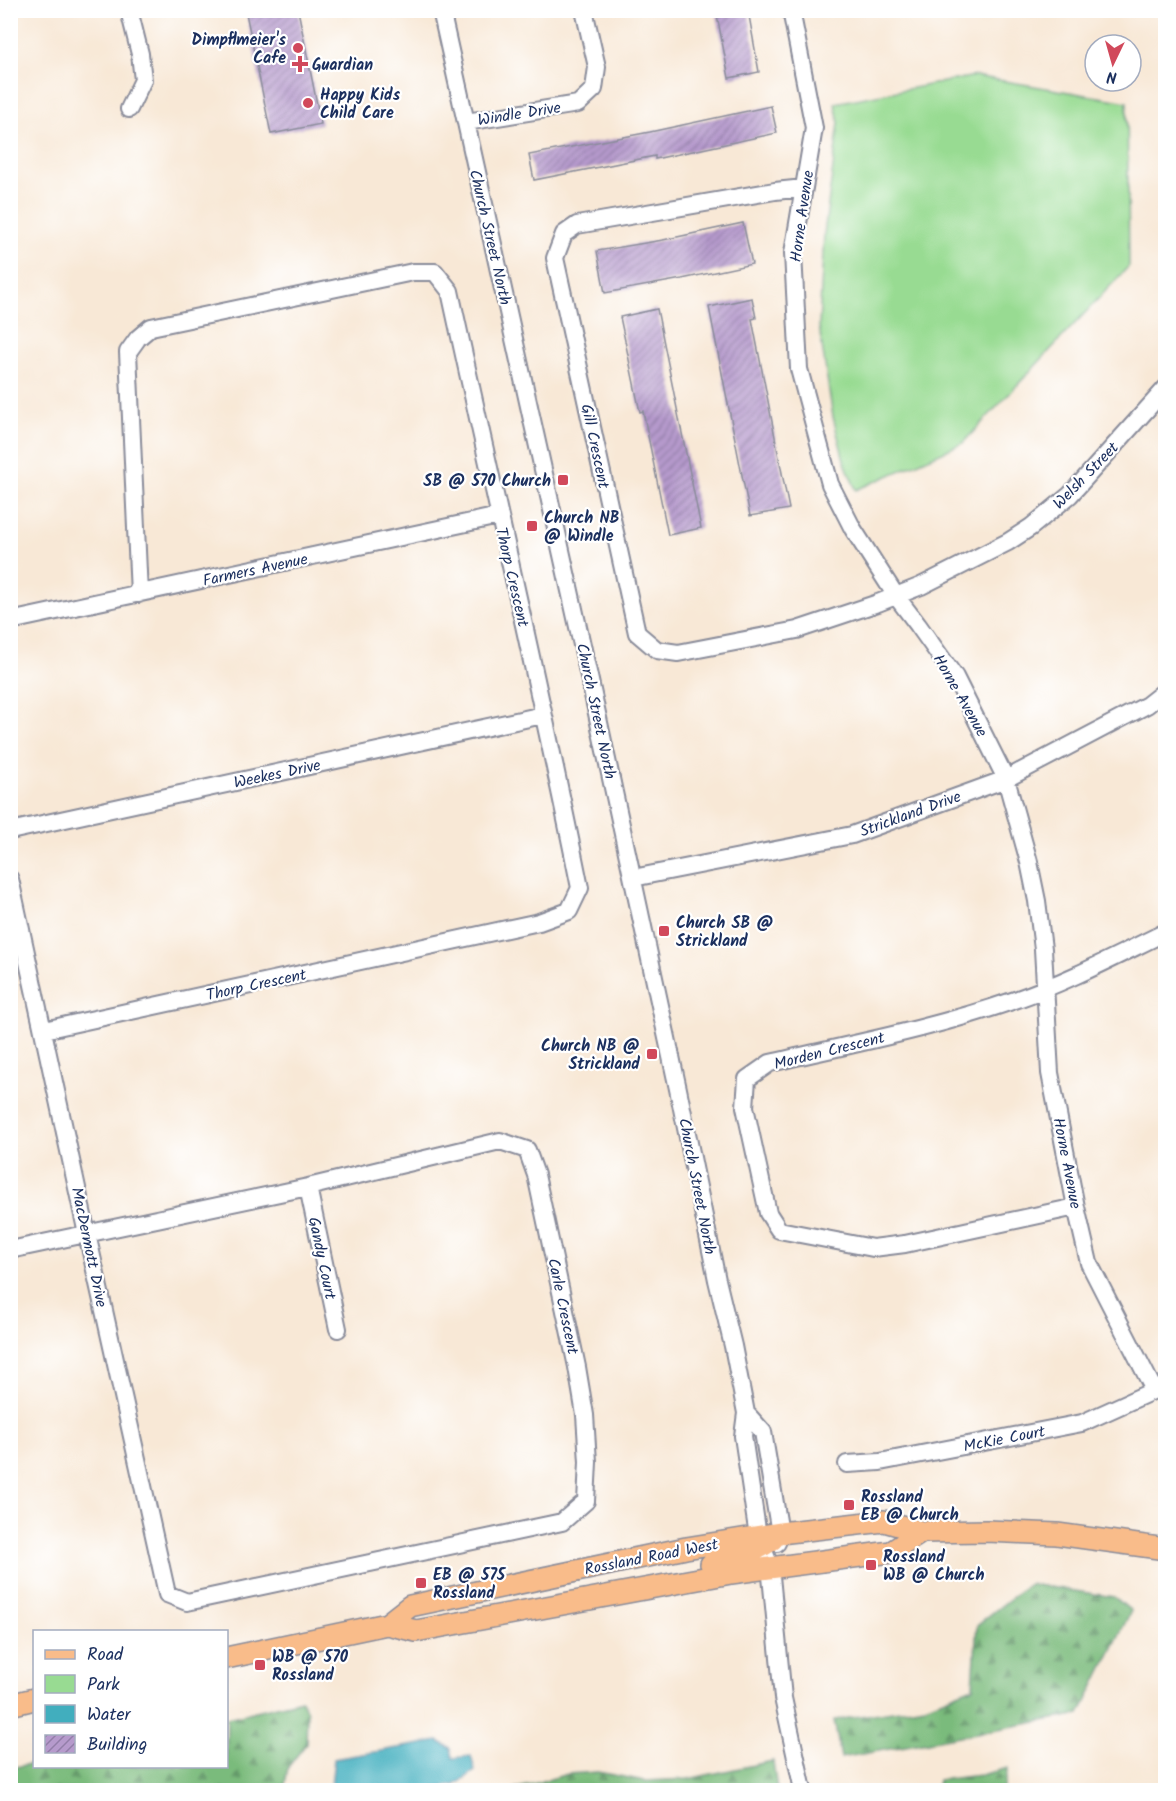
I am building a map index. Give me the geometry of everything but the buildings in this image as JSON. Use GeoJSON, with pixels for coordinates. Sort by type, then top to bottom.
{"type":"FeatureCollection","features":[{"type":"Feature","properties":{"kind":"main road","name":"Rossland Road West"},"geometry":{"type":"LineString","coordinates":[[228,1658],[387,1624],[416,1631],[764,1550],[780,1533],[884,1521],[922,1532],[1057,1534],[1166,1549]]}},
{"type":"Feature","properties":{"kind":"main road","name":"Rossland Road West"},"geometry":{"type":"LineString","coordinates":[[387,1624],[410,1606],[686,1548],[891,1552],[922,1532]]}},
{"type":"Feature","properties":{"kind":"main road"},"geometry":{"type":"LineString","coordinates":[[10,1704],[33,1699]]}},
{"type":"Feature","properties":{"kind":"street"},"geometry":{"type":"LineString","coordinates":[[129,10],[140,54],[143,80],[129,109]]}},
{"type":"Feature","properties":{"kind":"street","name":"Church Street North"},"geometry":{"type":"LineString","coordinates":[[441,10],[633,878],[746,1413],[742,1436],[764,1550],[783,1698],[802,1791]]}},
{"type":"Feature","properties":{"kind":"street","name":"Windle Drive"},"geometry":{"type":"LineString","coordinates":[[466,122],[578,104],[594,89],[597,68],[584,10]]}},
{"type":"Feature","properties":{"kind":"street","name":"Horne Avenue"},"geometry":{"type":"LineString","coordinates":[[791,10],[814,128],[793,253],[799,369],[830,484],[853,529],[896,596],[955,677],[1006,779],[1029,862],[1037,901],[1043,949],[1050,1073],[1089,1263],[1160,1388]]}},
{"type":"Feature","properties":{"kind":"street","name":"Gill Crescent"},"geometry":{"type":"LineString","coordinates":[[804,188],[577,225],[564,234],[555,258],[632,609],[638,633],[657,650],[678,653],[797,630],[896,596]]}},
{"type":"Feature","properties":{"kind":"street","name":"Thorp Crescent"},"geometry":{"type":"LineString","coordinates":[[44,1030],[539,922],[569,911],[580,888],[517,588],[450,291],[435,272],[413,272],[151,327],[138,338],[128,351],[139,594]]}},
{"type":"Feature","properties":{"kind":"street","name":"Welsh Street"},"geometry":{"type":"LineString","coordinates":[[896,596],[1008,542],[1031,527],[1070,495],[1166,387]]}},
{"type":"Feature","properties":{"kind":"street","name":"Farmers Avenue"},"geometry":{"type":"LineString","coordinates":[[10,621],[499,516]]}},
{"type":"Feature","properties":{"kind":"street","name":"Strickland Drive"},"geometry":{"type":"LineString","coordinates":[[633,878],[852,835],[1006,779],[1147,705],[1166,690]]}},
{"type":"Feature","properties":{"kind":"street","name":"Weekes Drive"},"geometry":{"type":"LineString","coordinates":[[10,831],[543,715]]}},
{"type":"Feature","properties":{"kind":"street","name":"MacDermott Drive"},"geometry":{"type":"LineString","coordinates":[[10,879],[167,1594],[187,1602]]}},
{"type":"Feature","properties":{"kind":"street"},"geometry":{"type":"LineString","coordinates":[[1044,989],[1166,932]]}},
{"type":"Feature","properties":{"kind":"street","name":"Morden Crescent"},"geometry":{"type":"LineString","coordinates":[[1044,989],[944,1023],[770,1063],[747,1079],[745,1107],[768,1213],[779,1230],[873,1248],[905,1244],[1076,1207]]}},
{"type":"Feature","properties":{"kind":"street","name":"Carle Crescent"},"geometry":{"type":"LineString","coordinates":[[10,1250],[308,1187],[500,1141],[527,1150],[536,1175],[577,1367],[585,1415],[588,1462],[586,1501],[562,1522],[187,1602]]}},
{"type":"Feature","properties":{"kind":"street","name":"Gandy Court"},"geometry":{"type":"LineString","coordinates":[[308,1187],[338,1329]]}},
{"type":"Feature","properties":{"kind":"street","name":"McKie Court"},"geometry":{"type":"LineString","coordinates":[[847,1464],[880,1462],[1082,1423],[1160,1388]]}},
{"type":"Feature","properties":{"kind":"street","name":"Church Street North"},"geometry":{"type":"LineString","coordinates":[[746,1413],[763,1432],[780,1533],[764,1550]]}},
{"type":"Feature","properties":{"kind":"green space"},"geometry":{"type":"Polygon","coordinates":[[[975,76],[1127,102],[1129,266],[963,443],[856,490],[844,460],[833,417],[819,326],[824,234],[839,123],[835,103],[975,76]]]}},
{"type":"Feature","properties":{"kind":"green space"},"geometry":{"type":"Polygon","coordinates":[[[1029,1584],[1114,1597],[1131,1611],[1080,1714],[841,1758],[834,1720],[925,1706],[973,1687],[977,1625],[1029,1584]]]}},
{"type":"Feature","properties":{"kind":"green space"},"geometry":{"type":"Polygon","coordinates":[[[302,1700],[307,1712],[306,1744],[288,1767],[284,1790],[11,1790],[11,1768],[33,1763],[33,1768],[228,1768],[228,1718],[302,1700]]]}},
{"type":"Feature","properties":{"kind":"green space"},"geometry":{"type":"Polygon","coordinates":[[[773,1761],[777,1790],[511,1790],[568,1774],[598,1772],[645,1781],[688,1779],[773,1761]]]}},
{"type":"Feature","properties":{"kind":"green space"},"geometry":{"type":"Polygon","coordinates":[[[1008,1768],[1003,1790],[936,1790],[938,1780],[981,1775],[1008,1768]]]}},
{"type":"Feature","properties":{"kind":"water"},"geometry":{"type":"Polygon","coordinates":[[[438,1741],[451,1748],[453,1758],[471,1756],[475,1771],[455,1785],[424,1790],[333,1790],[331,1786],[334,1759],[438,1741]]]}},
{"type":"Feature","properties":{"kind":"place","name":"Dimpflmeier's Cafe"},"geometry":{"type":"Point","coordinates":[298,48]}},
{"type":"Feature","properties":{"kind":"place","name":"Guardian"},"geometry":{"type":"Point","coordinates":[300,64]}},
{"type":"Feature","properties":{"kind":"place","name":"Happy Kids Child Care"},"geometry":{"type":"Point","coordinates":[308,103]}},
{"type":"Feature","properties":{"kind":"place","name":"SB @ 570 Church"},"geometry":{"type":"Point","coordinates":[563,480]}},
{"type":"Feature","properties":{"kind":"place","name":"Church NB @ Windle"},"geometry":{"type":"Point","coordinates":[532,526]}},
{"type":"Feature","properties":{"kind":"place","name":"Church SB @ Strickland"},"geometry":{"type":"Point","coordinates":[664,931]}},
{"type":"Feature","properties":{"kind":"place","name":"Church NB @ Strickland"},"geometry":{"type":"Point","coordinates":[652,1054]}},
{"type":"Feature","properties":{"kind":"place","name":"Rossland EB @ Church"},"geometry":{"type":"Point","coordinates":[849,1505]}},
{"type":"Feature","properties":{"kind":"place","name":"Rossland WB @ Church"},"geometry":{"type":"Point","coordinates":[871,1565]}},
{"type":"Feature","properties":{"kind":"place","name":"EB @ 575 Rossland"},"geometry":{"type":"Point","coordinates":[421,1583]}},
{"type":"Feature","properties":{"kind":"place","name":"WB @ 570 Rossland"},"geometry":{"type":"Point","coordinates":[260,1665]}}]}
